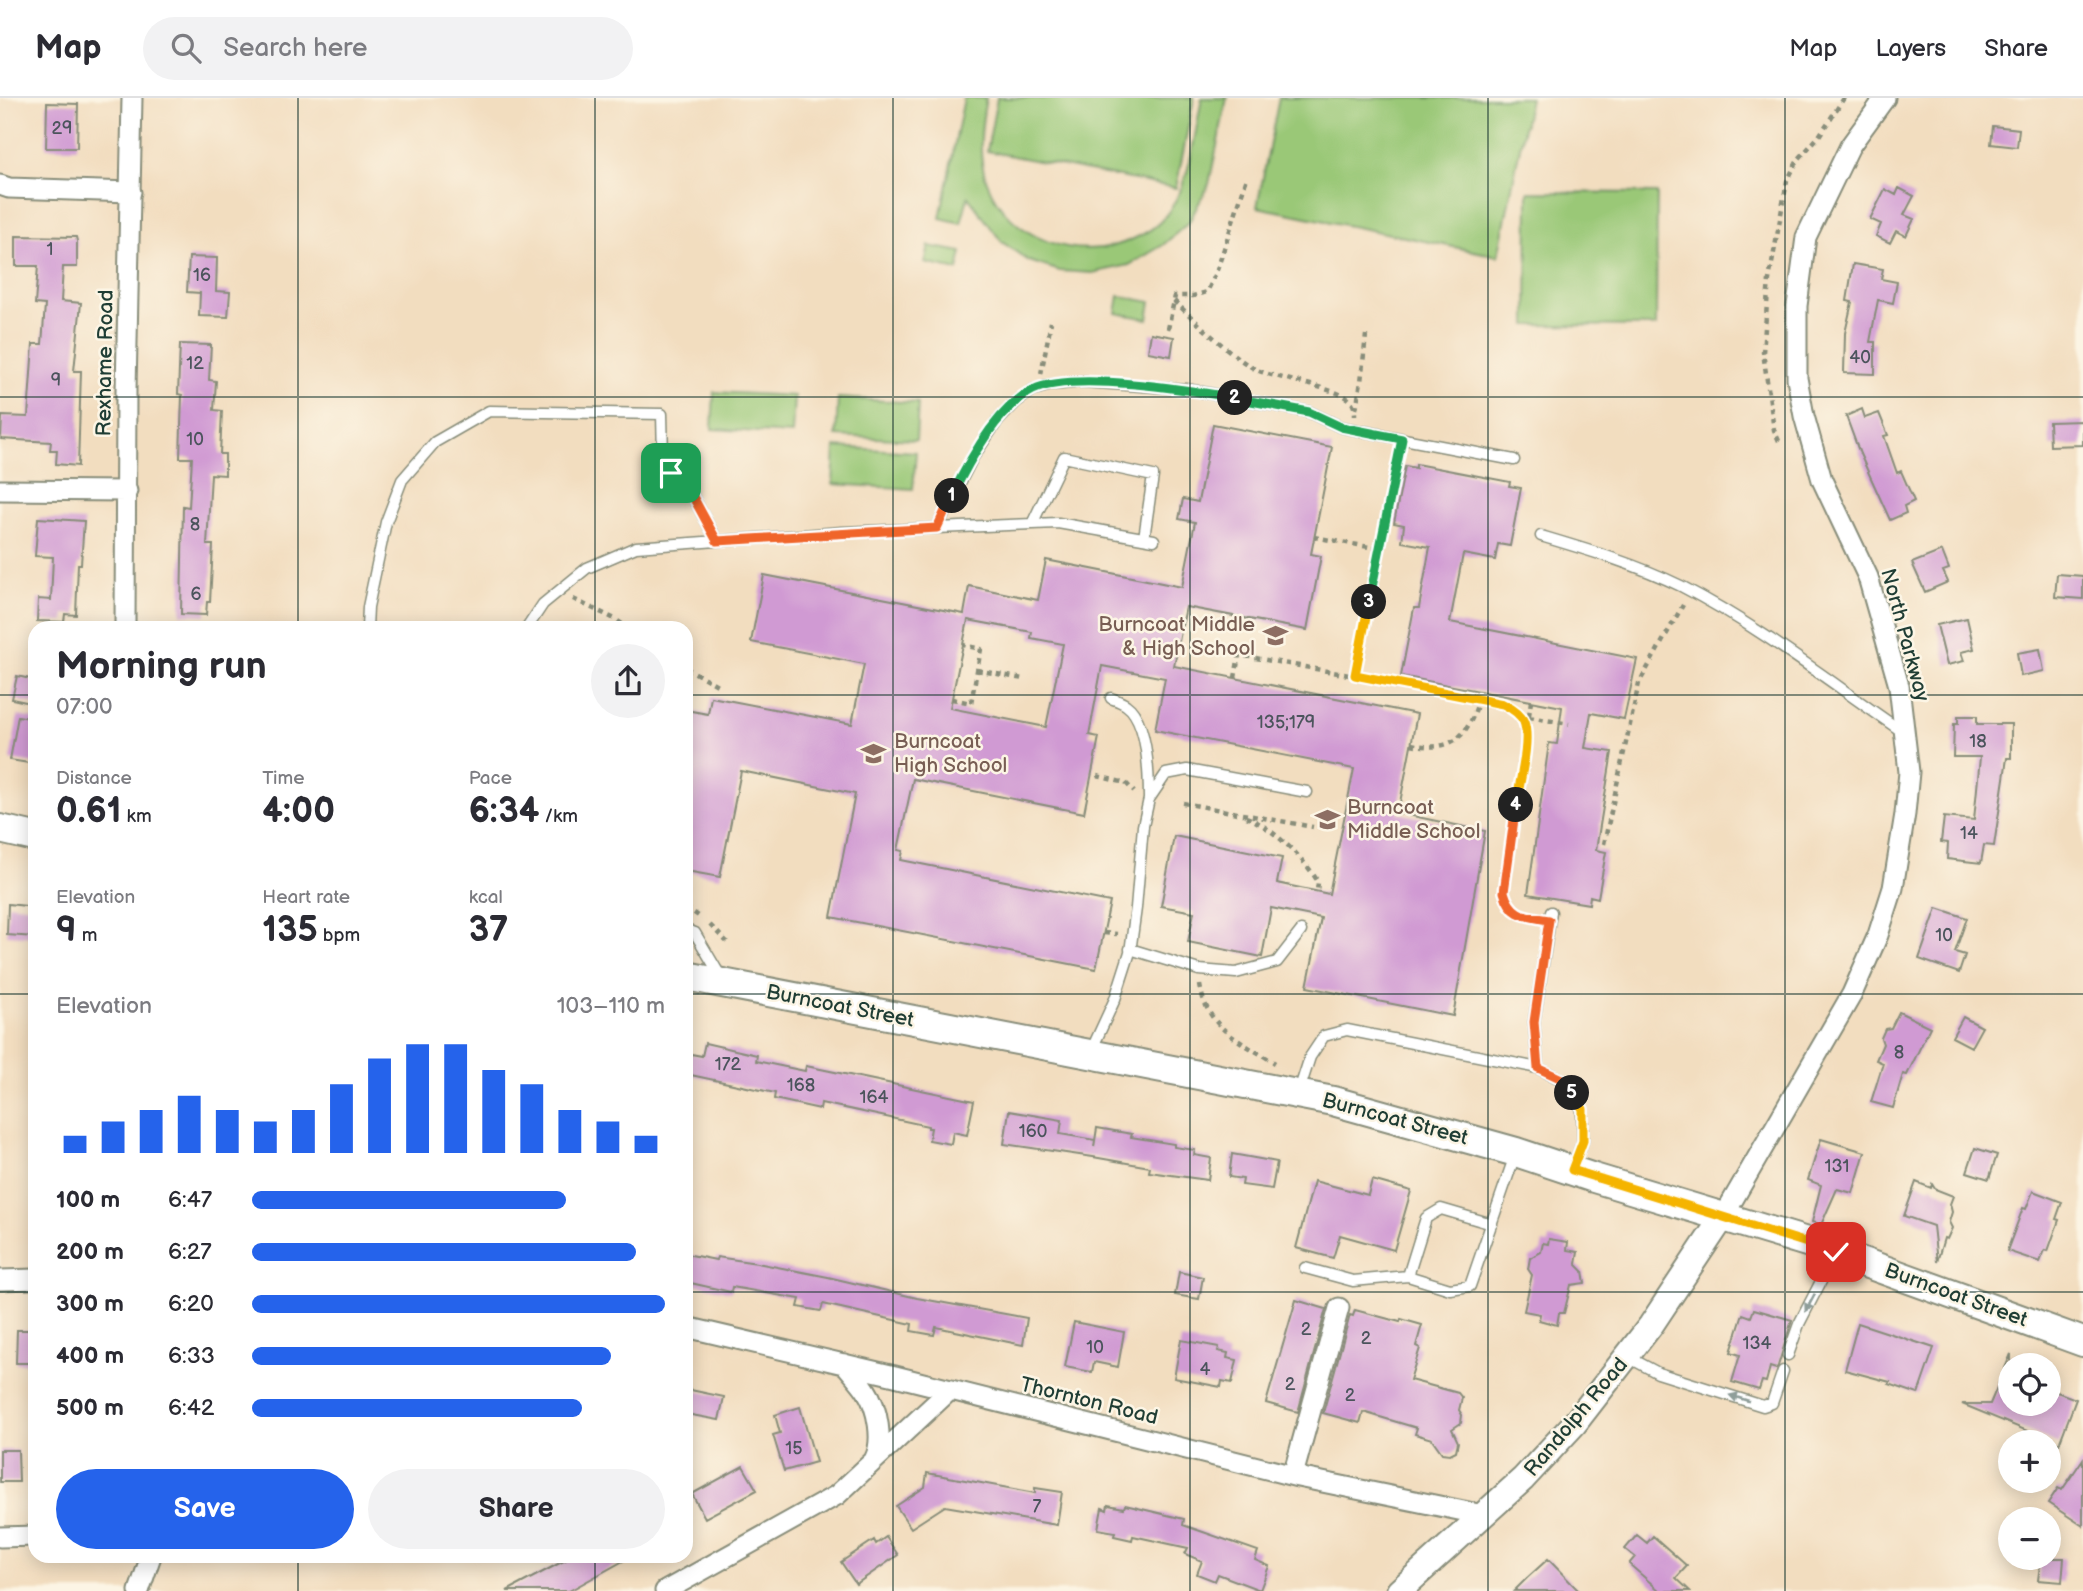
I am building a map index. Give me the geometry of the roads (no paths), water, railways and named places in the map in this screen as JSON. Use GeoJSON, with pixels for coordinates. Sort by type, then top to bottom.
{"type":"FeatureCollection","features":[{"type":"Feature","properties":{"kind":"main road"},"geometry":{"type":"LineString","coordinates":[[0,828],[28,834]]}},
{"type":"Feature","properties":{"kind":"main road","name":"Burncoat Street"},"geometry":{"type":"LineString","coordinates":[[693,977],[1333,1101],[1516,1152],[1836,1252],[2083,1342]]}},
{"type":"Feature","properties":{"kind":"street","name":"Rexhame Road"},"geometry":{"type":"LineString","coordinates":[[125,621],[126,391],[132,98]]}},
{"type":"Feature","properties":{"kind":"street","name":"North Parkway"},"geometry":{"type":"LineString","coordinates":[[1723,1217],[1846,1005],[1878,935],[1893,888],[1905,814],[1909,772],[1899,686],[1873,593],[1822,480],[1804,416],[1797,378],[1797,306],[1806,237],[1850,146],[1885,98]]}},
{"type":"Feature","properties":{"kind":"street"},"geometry":{"type":"LineString","coordinates":[[0,185],[9,188],[131,192]]}},
{"type":"Feature","properties":{"kind":"street"},"geometry":{"type":"LineString","coordinates":[[0,490],[127,491]]}},
{"type":"Feature","properties":{"kind":"street","name":"Randolph Road"},"geometry":{"type":"LineString","coordinates":[[1399,1591],[1546,1455],[1628,1357],[1723,1217]]}},
{"type":"Feature","properties":{"kind":"street"},"geometry":{"type":"LineString","coordinates":[[0,1280],[28,1279]]}},
{"type":"Feature","properties":{"kind":"street"},"geometry":{"type":"LineString","coordinates":[[1293,1475],[1339,1308]]}},
{"type":"Feature","properties":{"kind":"street","name":"Thornton Road"},"geometry":{"type":"LineString","coordinates":[[693,1330],[845,1364],[1293,1475],[1483,1515]]}},
{"type":"Feature","properties":{"kind":"street"},"geometry":{"type":"LineString","coordinates":[[845,1364],[866,1390],[874,1408],[878,1452],[873,1461]]}},
{"type":"Feature","properties":{"kind":"street"},"geometry":{"type":"LineString","coordinates":[[665,1591],[837,1495],[950,1390]]}},
{"type":"Feature","properties":{"kind":"street"},"geometry":{"type":"LineString","coordinates":[[0,1536],[28,1536]]}},
{"type":"Feature","properties":{"kind":"street"},"geometry":{"type":"LineString","coordinates":[[139,1591],[149,1563]]}},
{"type":"Feature","properties":{"kind":"lane"},"geometry":{"type":"LineString","coordinates":[[937,528],[973,457],[996,423],[1016,402],[1033,390],[1051,385],[1083,382],[1186,389],[1309,412],[1354,430],[1514,460]]}},
{"type":"Feature","properties":{"kind":"lane"},"geometry":{"type":"LineString","coordinates":[[367,621],[386,522],[402,480],[435,442],[489,411],[662,414],[663,457],[671,473],[692,495],[717,541]]}},
{"type":"Feature","properties":{"kind":"lane"},"geometry":{"type":"LineString","coordinates":[[532,621],[543,604],[587,568],[636,547],[1058,523],[1149,539],[1153,476],[1064,457],[1032,524]]}},
{"type":"Feature","properties":{"kind":"lane"},"geometry":{"type":"LineString","coordinates":[[1541,536],[1614,558],[1690,592],[1749,626],[1906,734]]}},
{"type":"Feature","properties":{"kind":"lane"},"geometry":{"type":"LineString","coordinates":[[1090,1055],[1115,999],[1130,949],[1143,826],[1149,799],[1148,755],[1136,719],[1128,706],[1111,698]]}},
{"type":"Feature","properties":{"kind":"lane"},"geometry":{"type":"LineString","coordinates":[[1149,799],[1166,774],[1187,770],[1307,792]]}},
{"type":"Feature","properties":{"kind":"lane"},"geometry":{"type":"LineString","coordinates":[[1538,1068],[1534,1022],[1550,916]]}},
{"type":"Feature","properties":{"kind":"lane"},"geometry":{"type":"LineString","coordinates":[[1130,949],[1199,970],[1236,973],[1277,962],[1301,931]]}},
{"type":"Feature","properties":{"kind":"lane"},"geometry":{"type":"LineString","coordinates":[[693,932],[725,983]]}},
{"type":"Feature","properties":{"kind":"lane"},"geometry":{"type":"LineString","coordinates":[[1298,1094],[1310,1058],[1324,1036],[1347,1030],[1538,1068],[1564,1080],[1583,1109],[1583,1141],[1572,1170]]}},
{"type":"Feature","properties":{"kind":"lane"},"geometry":{"type":"LineString","coordinates":[[1305,1268],[1353,1281],[1408,1276],[1450,1289],[1470,1286],[1516,1152]]}},
{"type":"Feature","properties":{"kind":"lane"},"geometry":{"type":"LineString","coordinates":[[1408,1276],[1426,1218],[1441,1209],[1492,1224]]}},
{"type":"Feature","properties":{"kind":"lane"},"geometry":{"type":"LineString","coordinates":[[1788,1355],[1799,1324],[1836,1252]]}},
{"type":"Feature","properties":{"kind":"lane"},"geometry":{"type":"LineString","coordinates":[[1628,1357],[1658,1373],[1763,1406],[1772,1403],[1783,1371]]}},
{"type":"Feature","properties":{"kind":"place","name":"Burncoat Middle & High School"},"geometry":{"type":"Point","coordinates":[1275,636]}},
{"type":"Feature","properties":{"kind":"place","name":"Burncoat High School"},"geometry":{"type":"Point","coordinates":[874,753]}},
{"type":"Feature","properties":{"kind":"place","name":"Burncoat Middle School"},"geometry":{"type":"Point","coordinates":[1327,819]}}]}
